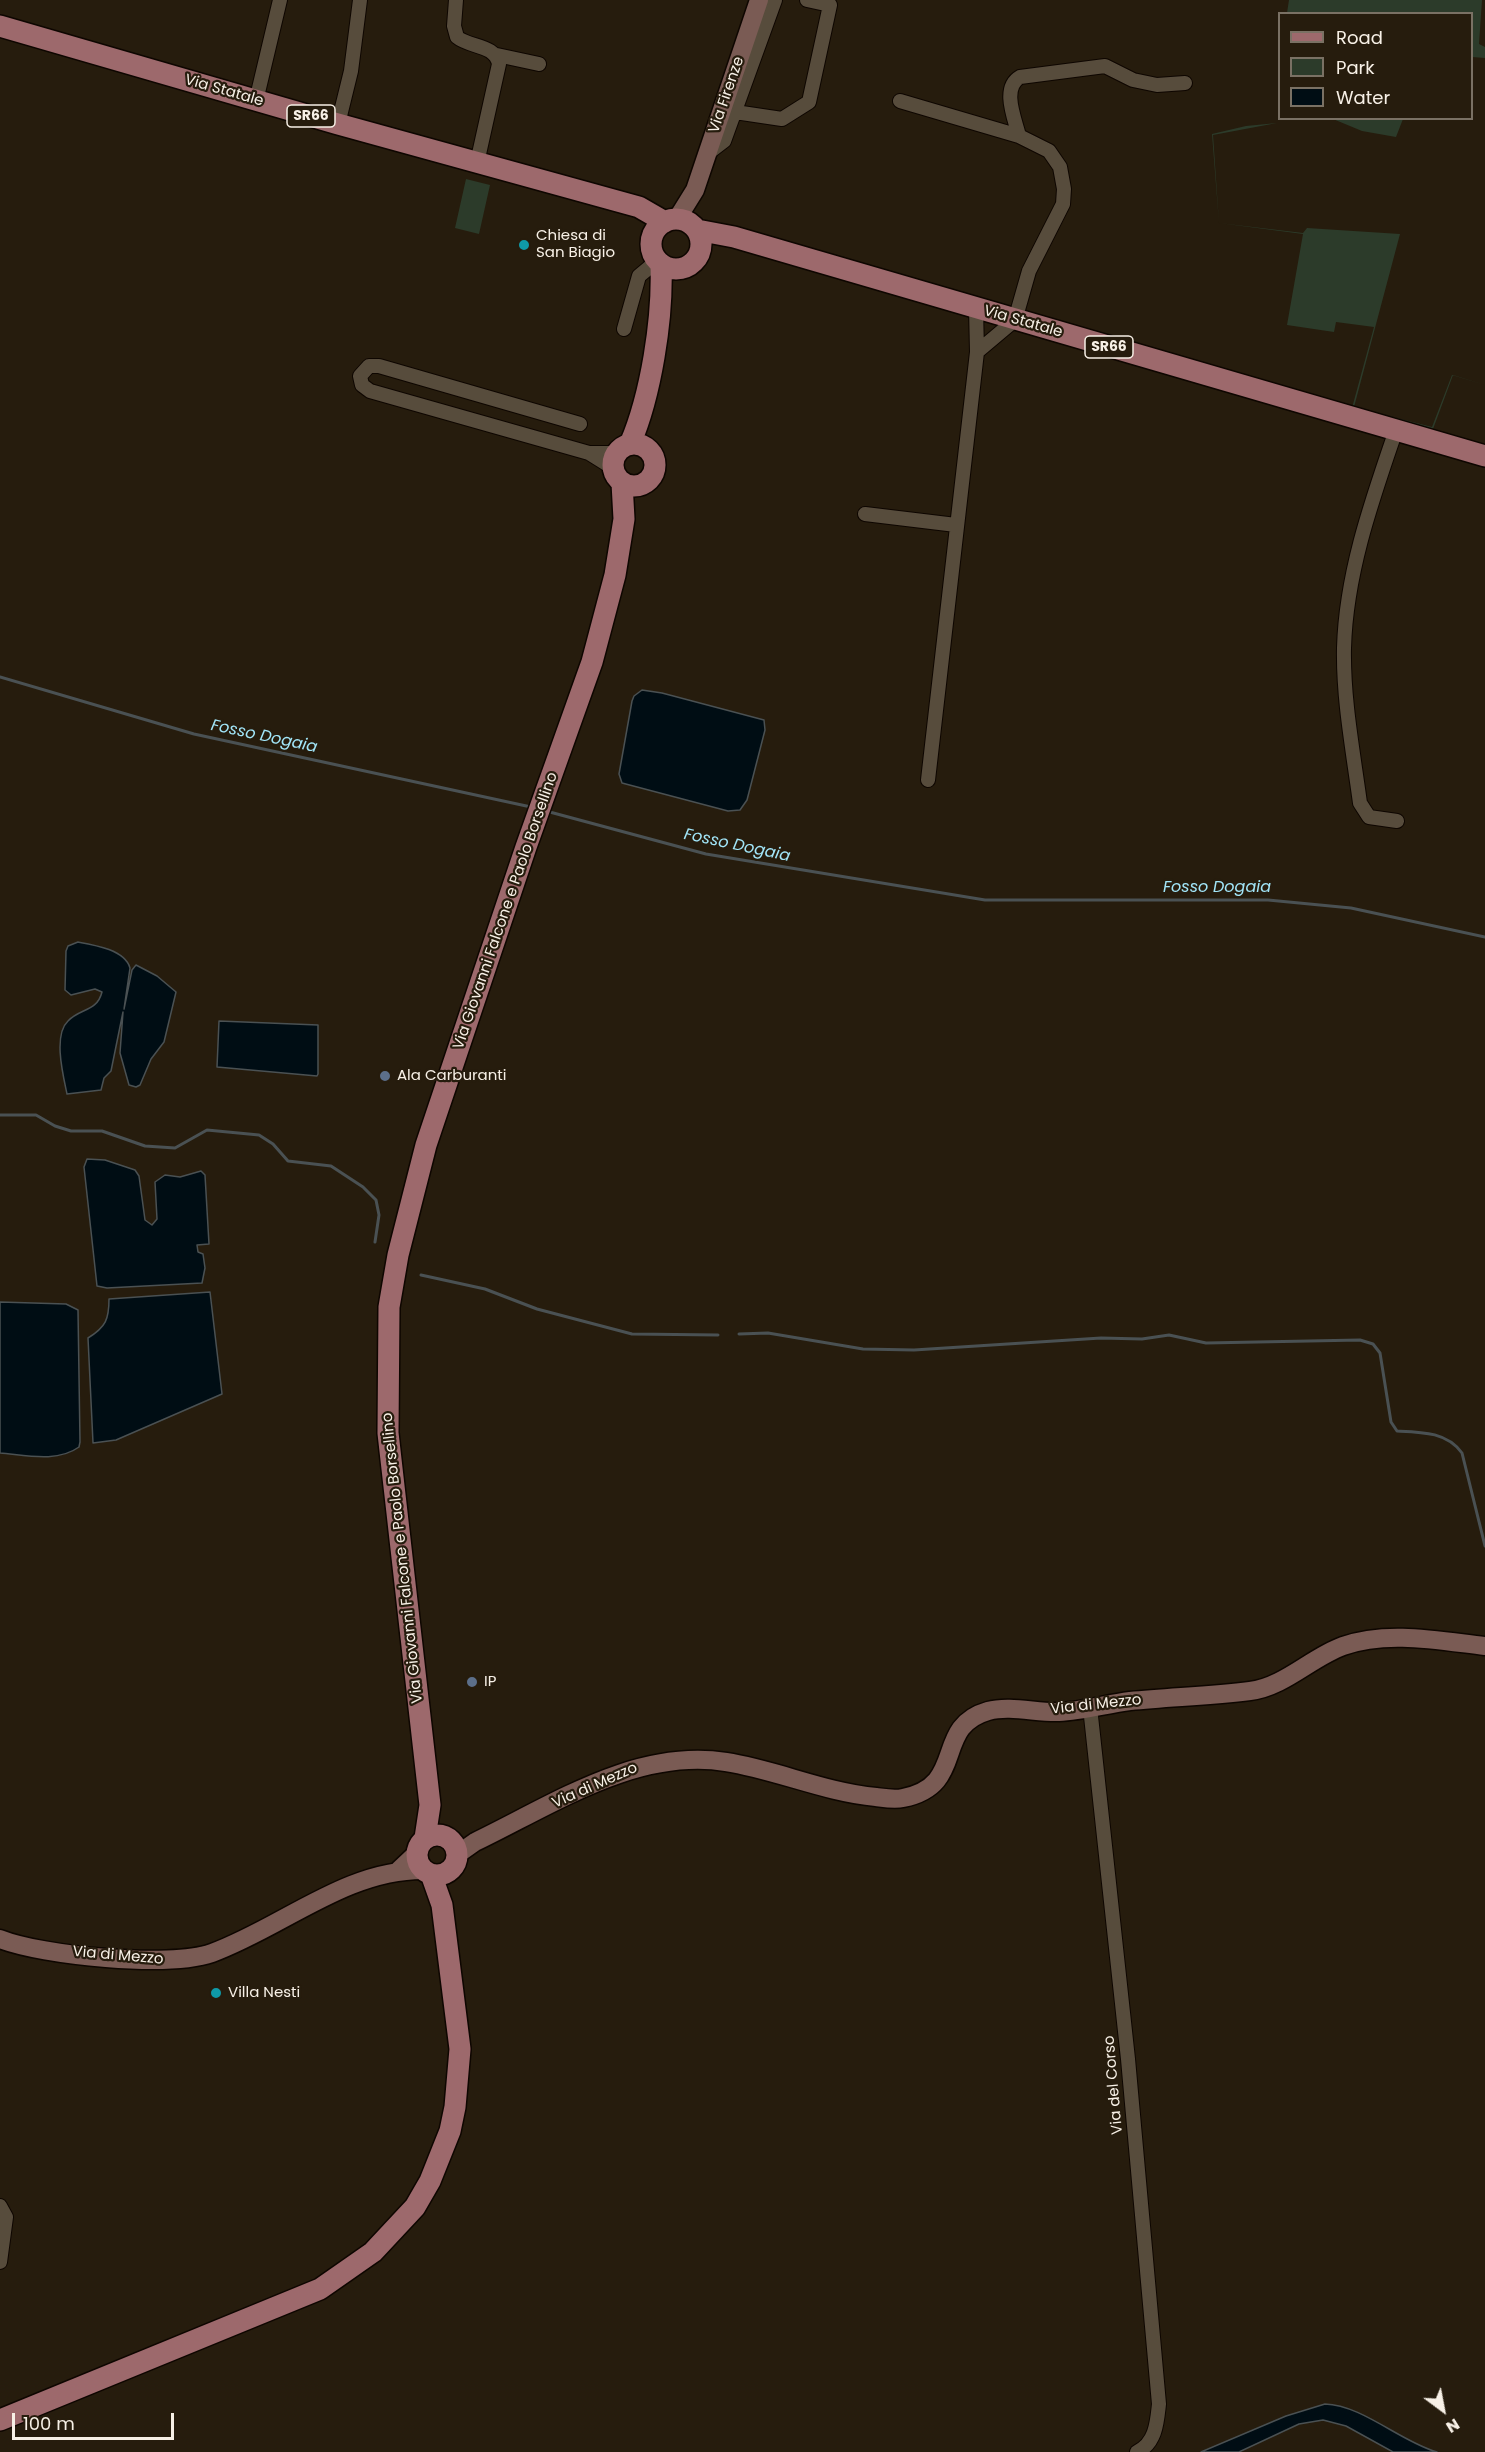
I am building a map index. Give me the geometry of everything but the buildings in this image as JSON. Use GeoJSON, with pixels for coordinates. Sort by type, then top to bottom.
{"type":"FeatureCollection","features":[{"type":"Feature","properties":{"kind":"main road","name":"Via Statale"},"geometry":{"type":"LineString","coordinates":[[0,26],[256,101],[639,207],[677,226],[734,237],[1485,456]]}},
{"type":"Feature","properties":{"kind":"main road"},"geometry":{"type":"LineString","coordinates":[[677,226],[702,245],[700,253]]}},
{"type":"Feature","properties":{"kind":"main road","name":"Via Giovanni Falcone e Paolo Borsellino"},"geometry":{"type":"LineString","coordinates":[[437,1855],[388,1433],[389,1307],[405,1222],[426,1145],[526,847],[592,662],[615,575],[624,519],[629,464],[643,412],[662,298],[666,265],[651,249],[677,226]]}},
{"type":"Feature","properties":{"kind":"main road"},"geometry":{"type":"LineString","coordinates":[[666,265],[692,264],[700,253],[715,243],[734,237]]}},
{"type":"Feature","properties":{"kind":"main road"},"geometry":{"type":"LineString","coordinates":[[0,2420],[312,2293],[348,2271],[396,2231],[415,2207],[441,2157],[455,2107],[460,2049],[437,1855]]}},
{"type":"Feature","properties":{"kind":"street"},"geometry":{"type":"LineString","coordinates":[[256,101],[280,0]]}},
{"type":"Feature","properties":{"kind":"street"},"geometry":{"type":"LineString","coordinates":[[338,124],[351,71],[360,0]]}},
{"type":"Feature","properties":{"kind":"street"},"geometry":{"type":"LineString","coordinates":[[456,0],[454,26],[457,37],[497,55],[539,64]]}},
{"type":"Feature","properties":{"kind":"street","name":"Via Firenze"},"geometry":{"type":"LineString","coordinates":[[677,226],[695,190],[759,0]]}},
{"type":"Feature","properties":{"kind":"street"},"geometry":{"type":"LineString","coordinates":[[707,154],[724,141],[775,0]]}},
{"type":"Feature","properties":{"kind":"street"},"geometry":{"type":"LineString","coordinates":[[735,112],[782,119],[809,102],[831,5],[807,0]]}},
{"type":"Feature","properties":{"kind":"street"},"geometry":{"type":"LineString","coordinates":[[477,163],[499,72],[497,55]]}},
{"type":"Feature","properties":{"kind":"street"},"geometry":{"type":"LineString","coordinates":[[1019,136],[1010,91],[1014,82],[1020,77],[1105,66],[1133,80],[1157,85],[1185,83]]}},
{"type":"Feature","properties":{"kind":"street"},"geometry":{"type":"LineString","coordinates":[[900,101],[1019,136],[1041,146],[1056,159],[1064,189],[1058,216],[1029,271],[1015,320],[977,352]]}},
{"type":"Feature","properties":{"kind":"street"},"geometry":{"type":"LineString","coordinates":[[624,329],[639,276],[666,265]]}},
{"type":"Feature","properties":{"kind":"street"},"geometry":{"type":"LineString","coordinates":[[983,310],[989,342]]}},
{"type":"Feature","properties":{"kind":"street"},"geometry":{"type":"LineString","coordinates":[[928,780],[956,525],[983,310]]}},
{"type":"Feature","properties":{"kind":"street"},"geometry":{"type":"LineString","coordinates":[[580,424],[499,398],[379,366],[369,366],[360,376],[362,385],[370,391],[629,464]]}},
{"type":"Feature","properties":{"kind":"street"},"geometry":{"type":"LineString","coordinates":[[491,425],[499,398]]}},
{"type":"Feature","properties":{"kind":"street"},"geometry":{"type":"LineString","coordinates":[[1396,430],[1376,491],[1350,585],[1344,646],[1344,685],[1360,803],[1369,817],[1397,821]]}},
{"type":"Feature","properties":{"kind":"street"},"geometry":{"type":"LineString","coordinates":[[865,514],[956,525]]}},
{"type":"Feature","properties":{"kind":"street","name":"Via di Mezzo"},"geometry":{"type":"LineString","coordinates":[[0,1939],[22,1946],[78,1954],[176,1961],[211,1953],[326,1896],[475,1842],[619,1773],[662,1761],[725,1761],[847,1794],[899,1799],[929,1790],[939,1780],[958,1729],[990,1710],[1059,1712],[1254,1691],[1343,1646],[1363,1640],[1429,1640],[1485,1646]]}},
{"type":"Feature","properties":{"kind":"street","name":"Via del Corso"},"geometry":{"type":"LineString","coordinates":[[1090,1707],[1128,2059],[1159,2404],[1156,2430],[1145,2448],[1137,2452]]}},
{"type":"Feature","properties":{"kind":"street"},"geometry":{"type":"LineString","coordinates":[[0,2206],[6,2217],[0,2262]]}},
{"type":"Feature","properties":{"kind":"green space"},"geometry":{"type":"Polygon","coordinates":[[[1289,0],[1482,0],[1479,44],[1485,47],[1485,58],[1473,57],[1473,12],[1287,12],[1289,0]]]}},
{"type":"Feature","properties":{"kind":"green space"},"geometry":{"type":"Polygon","coordinates":[[[1335,120],[1403,120],[1396,137],[1362,131],[1335,120]]]}},
{"type":"Feature","properties":{"kind":"green space"},"geometry":{"type":"Polygon","coordinates":[[[1277,123],[1213,135],[1219,223],[1212,134],[1246,126],[1277,123]]]}},
{"type":"Feature","properties":{"kind":"green space"},"geometry":{"type":"Polygon","coordinates":[[[466,179],[490,185],[479,234],[455,228],[466,179]]]}},
{"type":"Feature","properties":{"kind":"green space"},"geometry":{"type":"Polygon","coordinates":[[[1219,223],[1303,233],[1307,228],[1400,234],[1354,407],[1432,427],[1453,375],[1433,429],[1352,408],[1374,327],[1336,322],[1334,332],[1287,325],[1303,234],[1219,223]]]}},
{"type":"Feature","properties":{"kind":"water"},"geometry":{"type":"Polygon","coordinates":[[[642,690],[662,693],[764,720],[765,730],[747,800],[740,810],[728,811],[622,783],[619,774],[632,701],[634,696],[642,690]]]}},
{"type":"Feature","properties":{"kind":"water"},"geometry":{"type":"Polygon","coordinates":[[[78,942],[108,949],[127,962],[130,968],[124,1009],[132,970],[136,965],[157,976],[176,992],[164,1042],[151,1059],[140,1085],[136,1087],[129,1085],[120,1053],[123,1012],[111,1071],[104,1078],[101,1090],[67,1094],[60,1056],[63,1027],[73,1017],[92,1007],[102,992],[95,989],[71,995],[65,990],[66,951],[68,946],[78,942]]]}},
{"type":"Feature","properties":{"kind":"water"},"geometry":{"type":"Polygon","coordinates":[[[219,1021],[318,1025],[317,1076],[217,1067],[219,1021]]]}},
{"type":"Feature","properties":{"kind":"water"},"geometry":{"type":"Polygon","coordinates":[[[87,1159],[105,1160],[135,1170],[139,1176],[145,1220],[152,1225],[157,1219],[155,1182],[165,1175],[180,1177],[201,1171],[205,1175],[209,1244],[197,1245],[198,1252],[203,1254],[205,1268],[202,1283],[107,1288],[97,1286],[84,1167],[87,1159]]]}},
{"type":"Feature","properties":{"kind":"water"},"geometry":{"type":"Polygon","coordinates":[[[210,1292],[222,1394],[116,1440],[93,1443],[88,1338],[103,1326],[108,1312],[109,1299],[210,1292]]]}},
{"type":"Feature","properties":{"kind":"water"},"geometry":{"type":"Polygon","coordinates":[[[0,1302],[66,1304],[78,1310],[80,1442],[79,1447],[70,1452],[41,1457],[0,1453],[0,1302]]]}},
{"type":"Feature","properties":{"kind":"water"},"geometry":{"type":"Polygon","coordinates":[[[1325,2404],[1339,2406],[1367,2417],[1437,2452],[1393,2452],[1346,2426],[1323,2420],[1299,2424],[1239,2452],[1201,2452],[1286,2416],[1325,2404]]]}},
{"type":"Feature","properties":{"kind":"waterway","name":"Fosso Dogaia"},"geometry":{"type":"LineString","coordinates":[[0,677],[194,734],[531,807]]}},
{"type":"Feature","properties":{"kind":"waterway","name":"Fosso Dogaia"},"geometry":{"type":"LineString","coordinates":[[546,811],[706,854],[985,900],[1268,900],[1351,908],[1485,937]]}},
{"type":"Feature","properties":{"kind":"waterway"},"geometry":{"type":"LineString","coordinates":[[0,1115],[36,1115],[55,1126],[71,1131],[102,1131],[145,1146],[175,1148],[207,1130],[259,1135],[273,1144],[288,1161],[331,1166],[363,1187],[376,1200],[379,1215],[375,1242]]}},
{"type":"Feature","properties":{"kind":"waterway"},"geometry":{"type":"LineString","coordinates":[[421,1275],[485,1289],[537,1309],[632,1334],[718,1335]]}},
{"type":"Feature","properties":{"kind":"waterway"},"geometry":{"type":"LineString","coordinates":[[739,1334],[768,1333],[863,1349],[914,1350],[1101,1338],[1142,1339],[1169,1335],[1206,1343],[1360,1340],[1373,1344],[1380,1353],[1391,1422],[1397,1431],[1433,1434],[1449,1441],[1462,1453],[1485,1546]]}},
{"type":"Feature","properties":{"kind":"place","name":"Chiesa di San Biagio"},"geometry":{"type":"Point","coordinates":[524,245]}},
{"type":"Feature","properties":{"kind":"place","name":"Ala Carburanti"},"geometry":{"type":"Point","coordinates":[385,1076]}},
{"type":"Feature","properties":{"kind":"place","name":"IP"},"geometry":{"type":"Point","coordinates":[472,1682]}},
{"type":"Feature","properties":{"kind":"place","name":"Villa Nesti"},"geometry":{"type":"Point","coordinates":[216,1993]}}]}
